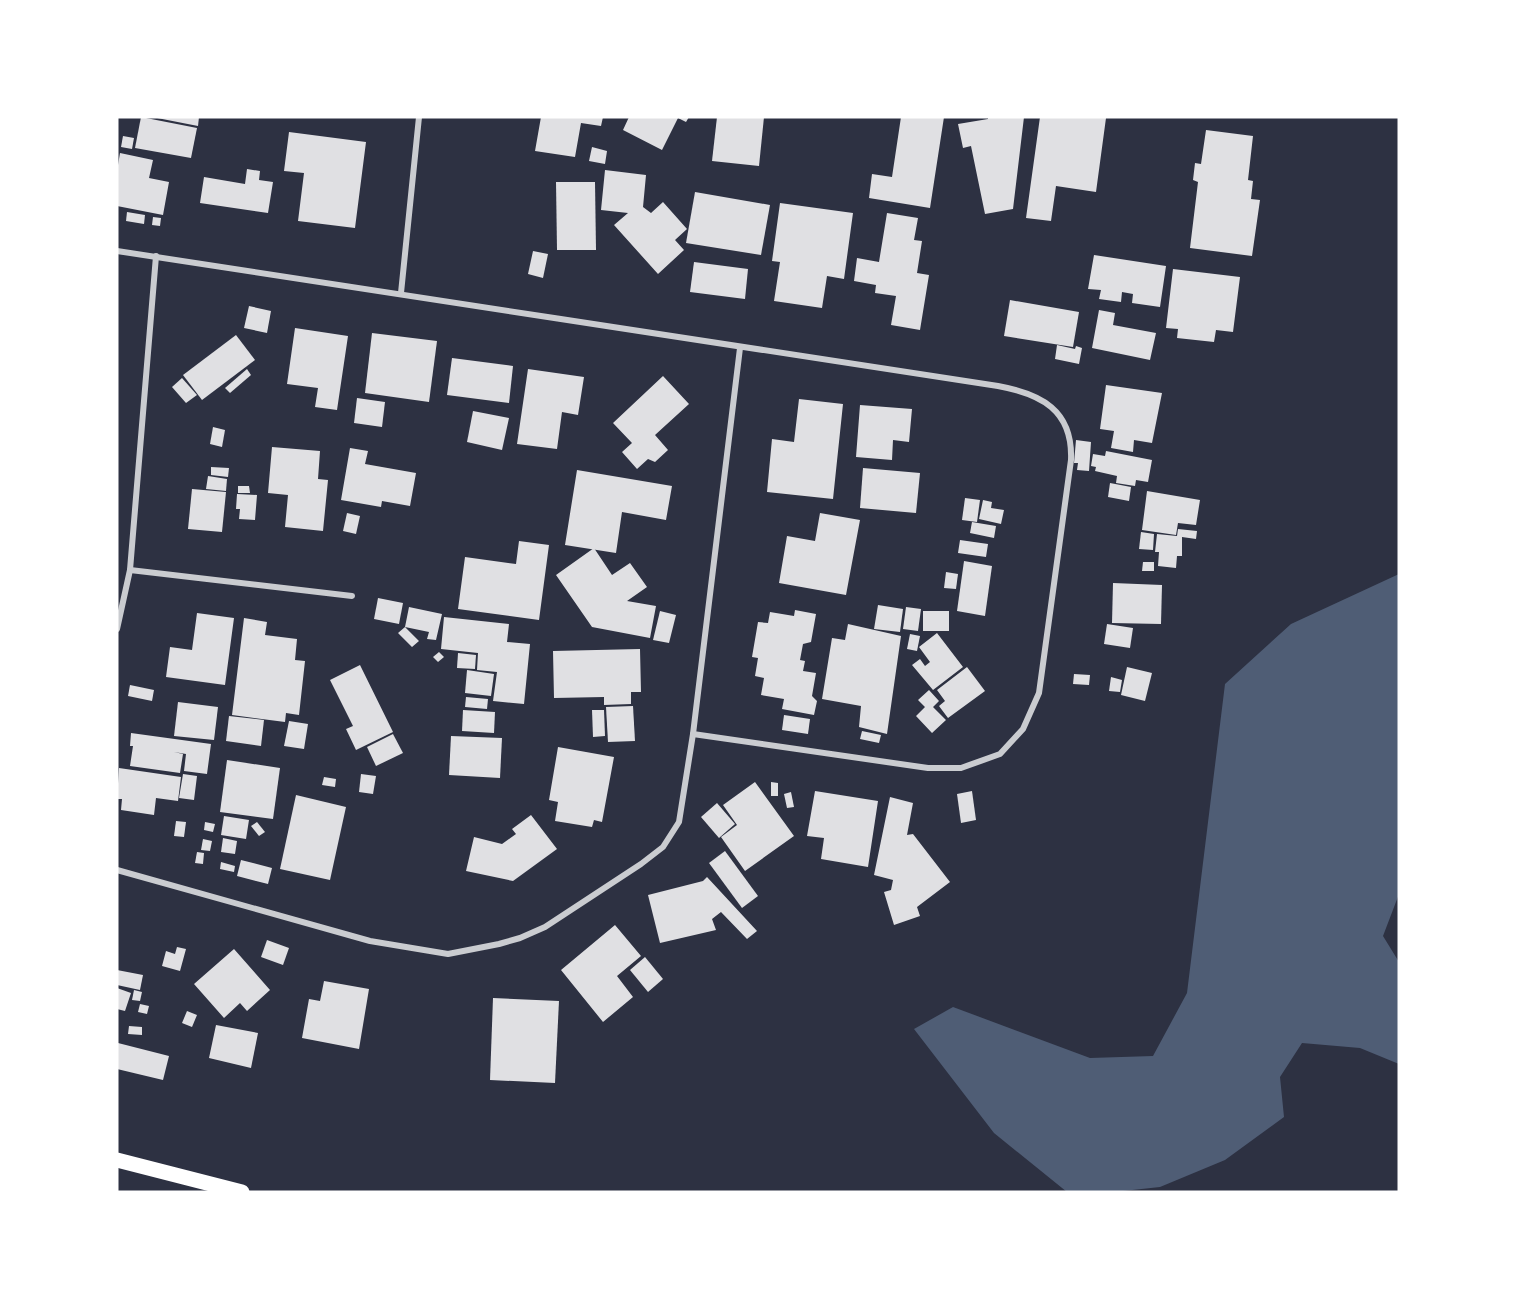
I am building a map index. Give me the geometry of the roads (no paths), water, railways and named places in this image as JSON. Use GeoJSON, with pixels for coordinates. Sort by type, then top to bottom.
{"type":"FeatureCollection","features":[{"type":"Feature","properties":{"kind":"main road"},"geometry":{"type":"LineString","coordinates":[[117,1160],[242,1192]]}},
{"type":"Feature","properties":{"kind":"street"},"geometry":{"type":"LineString","coordinates":[[401,293],[419,117]]}},
{"type":"Feature","properties":{"kind":"street"},"geometry":{"type":"LineString","coordinates":[[117,251],[401,293],[1023,391],[1046,401],[1060,414],[1071,445],[1071,460],[1040,693],[1023,729],[1000,754],[961,768],[928,768],[693,734]]}},
{"type":"Feature","properties":{"kind":"street"},"geometry":{"type":"LineString","coordinates":[[117,629],[130,570],[156,256]]}},
{"type":"Feature","properties":{"kind":"street"},"geometry":{"type":"LineString","coordinates":[[117,870],[370,941],[448,954],[500,944],[545,927],[663,847],[679,822],[693,734],[740,348]]}},
{"type":"Feature","properties":{"kind":"street"},"geometry":{"type":"LineString","coordinates":[[130,570],[352,596]]}},
{"type":"Feature","properties":{"kind":"water"},"geometry":{"type":"Polygon","coordinates":[[[1399,574],[1399,894],[1383,936],[1399,962],[1399,1064],[1360,1048],[1302,1043],[1280,1077],[1284,1117],[1225,1160],[1160,1187],[1114,1192],[1067,1192],[994,1133],[914,1029],[953,1007],[1090,1058],[1153,1056],[1187,993],[1225,684],[1291,624],[1399,574]]]}}]}
